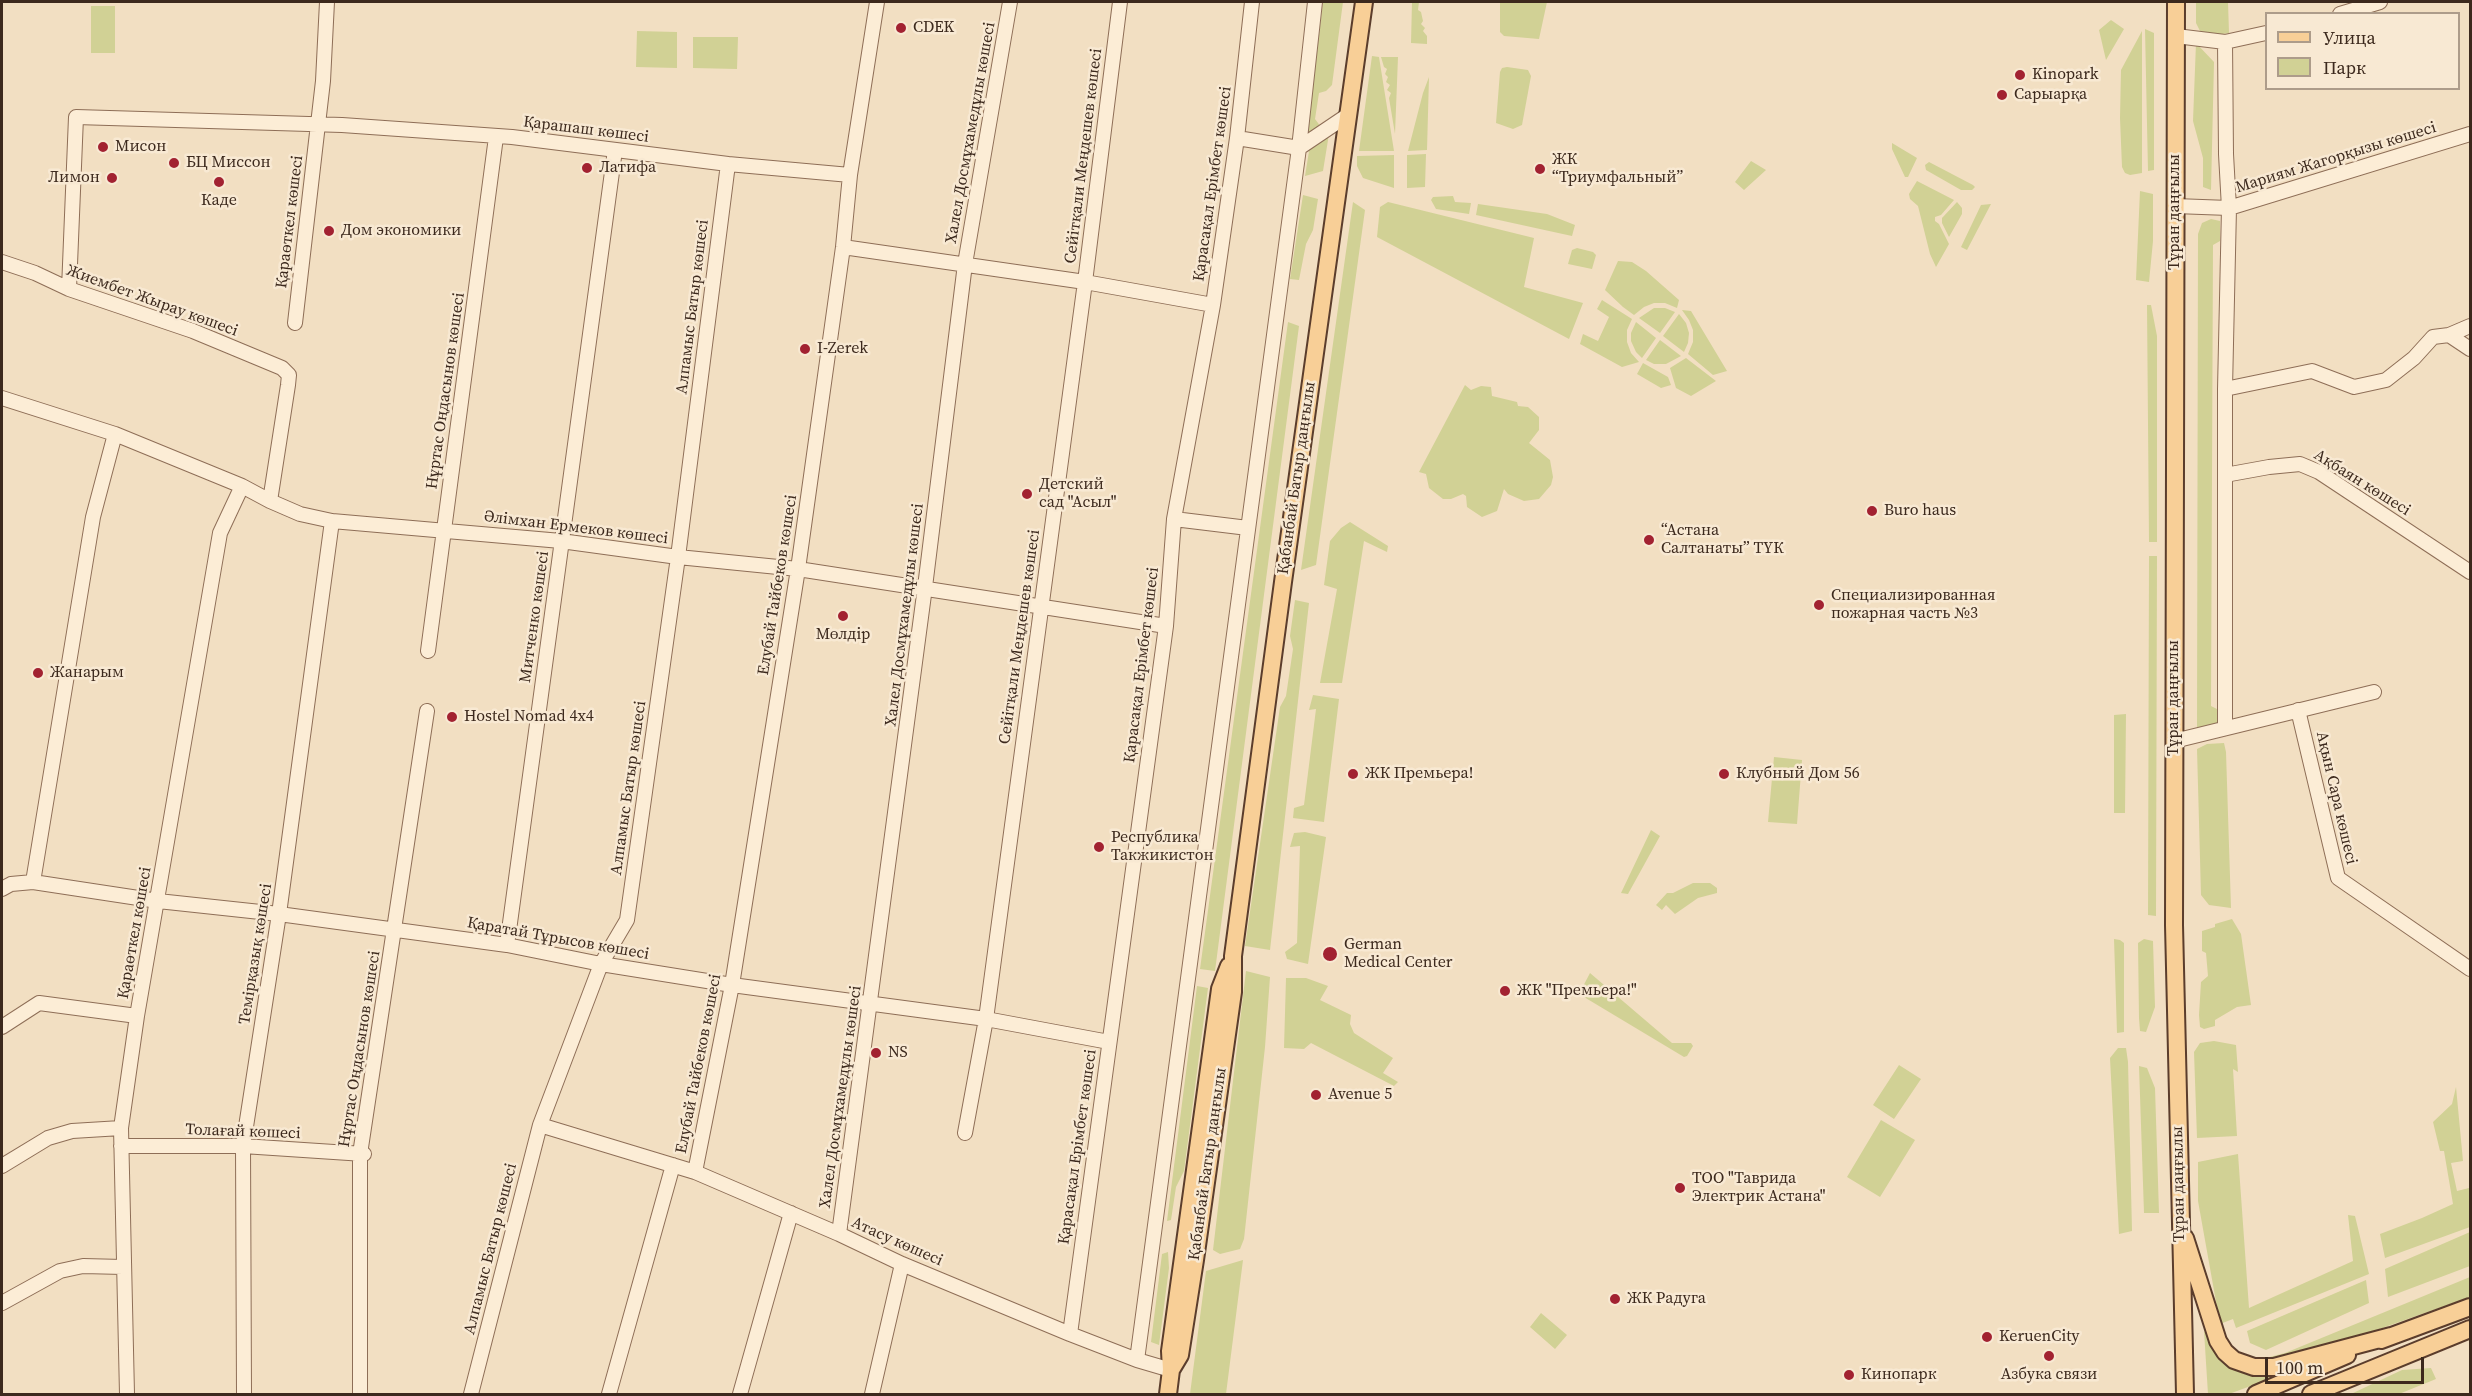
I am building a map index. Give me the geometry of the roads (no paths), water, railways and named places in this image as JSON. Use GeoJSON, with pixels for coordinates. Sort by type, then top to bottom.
{"type":"FeatureCollection","features":[{"type":"Feature","properties":{"kind":"main road","name":"Қабанбай Батыр даңғылы"},"geometry":{"type":"LineString","coordinates":[[1168,1395],[1171,1370],[1180,1355],[1233,992],[1233,956],[1364,2]]}},
{"type":"Feature","properties":{"kind":"main road","name":"Тұран даңғылы"},"geometry":{"type":"LineString","coordinates":[[2176,2],[2174,925],[2186,1395]]}},
{"type":"Feature","properties":{"kind":"main road"},"geometry":{"type":"LineString","coordinates":[[2180,1221],[2218,1341],[2234,1360],[2254,1367],[2274,1367],[2391,1336]]}},
{"type":"Feature","properties":{"kind":"main road"},"geometry":{"type":"LineString","coordinates":[[2256,1395],[2391,1336],[2470,1307]]}},
{"type":"Feature","properties":{"kind":"main road"},"geometry":{"type":"LineString","coordinates":[[2311,1395],[2470,1329]]}},
{"type":"Feature","properties":{"kind":"main road"},"geometry":{"type":"LineString","coordinates":[[2330,1395],[2360,1374]]}},
{"type":"Feature","properties":{"kind":"street","name":"Қараөткел көшесі"},"geometry":{"type":"LineString","coordinates":[[295,323],[323,81],[327,2]]}},
{"type":"Feature","properties":{"kind":"street","name":"Елубай Тайбеков көшесі"},"geometry":{"type":"LineString","coordinates":[[695,1172],[732,985],[798,569],[843,247],[850,175],[877,2]]}},
{"type":"Feature","properties":{"kind":"street","name":"Халел Досмұхамедұлы көшесі"},"geometry":{"type":"LineString","coordinates":[[839,1234],[925,587],[965,264],[1010,2]]}},
{"type":"Feature","properties":{"kind":"street","name":"Сейітқали Меңдешев көшесі"},"geometry":{"type":"LineString","coordinates":[[965,1133],[986,1018],[1085,282],[1120,2]]}},
{"type":"Feature","properties":{"kind":"street","name":"Қарасақал Ерімбет көшесі"},"geometry":{"type":"LineString","coordinates":[[1070,1334],[1166,626],[1174,519],[1213,305],[1237,138],[1252,2]]}},
{"type":"Feature","properties":{"kind":"street"},"geometry":{"type":"LineString","coordinates":[[1137,1360],[1218,750],[1231,669],[1299,148],[1315,2]]}},
{"type":"Feature","properties":{"kind":"street"},"geometry":{"type":"LineString","coordinates":[[2347,12],[2380,2]]}},
{"type":"Feature","properties":{"kind":"street"},"geometry":{"type":"LineString","coordinates":[[2176,36],[2225,42],[2265,33]]}},
{"type":"Feature","properties":{"kind":"street"},"geometry":{"type":"LineString","coordinates":[[2225,42],[2229,208],[2225,389],[2225,728]]}},
{"type":"Feature","properties":{"kind":"street"},"geometry":{"type":"LineString","coordinates":[[1237,138],[1299,148],[1348,115]]}},
{"type":"Feature","properties":{"kind":"street","name":"Қарашаш көшесі"},"geometry":{"type":"LineString","coordinates":[[69,289],[76,117],[318,125],[496,137],[728,164],[850,175]]}},
{"type":"Feature","properties":{"kind":"street","name":"Мариям Жагорқызы көшесі"},"geometry":{"type":"LineString","coordinates":[[2175,206],[2229,208],[2470,134]]}},
{"type":"Feature","properties":{"kind":"street","name":"Нұртас Оңдасынов көшесі"},"geometry":{"type":"LineString","coordinates":[[428,651],[496,137]]}},
{"type":"Feature","properties":{"kind":"street","name":"Митченко көшесі"},"geometry":{"type":"LineString","coordinates":[[507,945],[615,150]]}},
{"type":"Feature","properties":{"kind":"street","name":"Алпамыс Батыр көшесі"},"geometry":{"type":"LineString","coordinates":[[471,1395],[540,1125],[601,964],[627,920],[678,557],[728,164]]}},
{"type":"Feature","properties":{"kind":"street"},"geometry":{"type":"LineString","coordinates":[[843,247],[1085,282],[1213,305]]}},
{"type":"Feature","properties":{"kind":"street","name":"Жиембет Жырау көшесі"},"geometry":{"type":"LineString","coordinates":[[2,262],[35,273],[69,289],[193,331],[282,368],[289,375],[270,501]]}},
{"type":"Feature","properties":{"kind":"street"},"geometry":{"type":"LineString","coordinates":[[2225,389],[2312,371],[2354,387],[2386,380],[2414,358],[2433,337],[2449,335],[2470,326]]}},
{"type":"Feature","properties":{"kind":"street"},"geometry":{"type":"LineString","coordinates":[[2449,335],[2470,349]]}},
{"type":"Feature","properties":{"kind":"street","name":"Әлімхан Ермеков көшесі"},"geometry":{"type":"LineString","coordinates":[[2,398],[116,434],[242,486],[300,514],[333,521],[561,541],[678,557],[798,569],[1166,626]]}},
{"type":"Feature","properties":{"kind":"street"},"geometry":{"type":"LineString","coordinates":[[33,882],[93,517],[116,434]]}},
{"type":"Feature","properties":{"kind":"street","name":"Ақбаян көшесі"},"geometry":{"type":"LineString","coordinates":[[2225,476],[2269,467],[2300,464],[2319,472],[2470,572]]}},
{"type":"Feature","properties":{"kind":"street","name":"Қараөткел көшесі"},"geometry":{"type":"LineString","coordinates":[[127,1395],[121,1128],[137,1016],[220,533],[242,486]]}},
{"type":"Feature","properties":{"kind":"street"},"geometry":{"type":"LineString","coordinates":[[1174,519],[1248,528]]}},
{"type":"Feature","properties":{"kind":"street","name":"Темірқазық көшесі"},"geometry":{"type":"LineString","coordinates":[[244,1395],[243,1146],[279,914],[333,521]]}},
{"type":"Feature","properties":{"kind":"street"},"geometry":{"type":"LineString","coordinates":[[2174,741],[2373,692]]}},
{"type":"Feature","properties":{"kind":"street","name":"Ақын Сара көшесі"},"geometry":{"type":"LineString","coordinates":[[2298,710],[2338,878],[2470,969]]}},
{"type":"Feature","properties":{"kind":"street","name":"Нұртас Оңдасынов көшесі"},"geometry":{"type":"LineString","coordinates":[[360,1395],[362,1154],[428,711]]}},
{"type":"Feature","properties":{"kind":"street","name":"Қаратай Тұрысов көшесі"},"geometry":{"type":"LineString","coordinates":[[2,889],[11,884],[33,882],[158,901],[279,914],[507,945],[601,964],[732,985],[986,1018],[1109,1042]]}},
{"type":"Feature","properties":{"kind":"street"},"geometry":{"type":"LineString","coordinates":[[2,1027],[39,1003],[137,1016]]}},
{"type":"Feature","properties":{"kind":"street","name":"Атасу көшесі"},"geometry":{"type":"LineString","coordinates":[[540,1125],[695,1172],[839,1234],[902,1264],[1070,1334],[1137,1360],[1171,1370]]}},
{"type":"Feature","properties":{"kind":"street"},"geometry":{"type":"LineString","coordinates":[[2,1166],[48,1138],[72,1131],[121,1128]]}},
{"type":"Feature","properties":{"kind":"street","name":"Толағай көшесі"},"geometry":{"type":"LineString","coordinates":[[121,1146],[243,1146],[362,1154]]}},
{"type":"Feature","properties":{"kind":"street","name":"Елубай Тайбеков көшесі"},"geometry":{"type":"LineString","coordinates":[[609,1395],[674,1165]]}},
{"type":"Feature","properties":{"kind":"street"},"geometry":{"type":"LineString","coordinates":[[740,1395],[791,1213]]}},
{"type":"Feature","properties":{"kind":"street"},"geometry":{"type":"LineString","coordinates":[[872,1395],[902,1264]]}},
{"type":"Feature","properties":{"kind":"street"},"geometry":{"type":"LineString","coordinates":[[2,1303],[60,1271],[83,1266],[123,1267]]}},
{"type":"Feature","properties":{"kind":"place","name":"CDEK"},"geometry":{"type":"Point","coordinates":[901,28]}},
{"type":"Feature","properties":{"kind":"place","name":"Kinopark"},"geometry":{"type":"Point","coordinates":[2020,75]}},
{"type":"Feature","properties":{"kind":"place","name":"Сарыарқа"},"geometry":{"type":"Point","coordinates":[2002,95]}},
{"type":"Feature","properties":{"kind":"place","name":"Мисон"},"geometry":{"type":"Point","coordinates":[103,147]}},
{"type":"Feature","properties":{"kind":"place","name":"БЦ Миссон"},"geometry":{"type":"Point","coordinates":[174,163]}},
{"type":"Feature","properties":{"kind":"place","name":"Латифа"},"geometry":{"type":"Point","coordinates":[587,168]}},
{"type":"Feature","properties":{"kind":"place","name":"ЖК “Триумфальный”"},"geometry":{"type":"Point","coordinates":[1540,169]}},
{"type":"Feature","properties":{"kind":"place","name":"Лимон"},"geometry":{"type":"Point","coordinates":[112,178]}},
{"type":"Feature","properties":{"kind":"place","name":"Каде"},"geometry":{"type":"Point","coordinates":[219,182]}},
{"type":"Feature","properties":{"kind":"place","name":"Дом экономики"},"geometry":{"type":"Point","coordinates":[329,231]}},
{"type":"Feature","properties":{"kind":"place","name":"I-Zerek"},"geometry":{"type":"Point","coordinates":[805,349]}},
{"type":"Feature","properties":{"kind":"place","name":"Детский сад \"Асыл\""},"geometry":{"type":"Point","coordinates":[1027,494]}},
{"type":"Feature","properties":{"kind":"place","name":"Buro haus"},"geometry":{"type":"Point","coordinates":[1872,511]}},
{"type":"Feature","properties":{"kind":"place","name":"“Астана Салтанаты” ТҮК"},"geometry":{"type":"Point","coordinates":[1649,540]}},
{"type":"Feature","properties":{"kind":"place","name":"Специализированная пожарная часть №3"},"geometry":{"type":"Point","coordinates":[1819,605]}},
{"type":"Feature","properties":{"kind":"place","name":"Мөлдір"},"geometry":{"type":"Point","coordinates":[843,616]}},
{"type":"Feature","properties":{"kind":"place","name":"Жанарым"},"geometry":{"type":"Point","coordinates":[38,673]}},
{"type":"Feature","properties":{"kind":"place","name":"Hostel Nomad 4x4"},"geometry":{"type":"Point","coordinates":[452,717]}},
{"type":"Feature","properties":{"kind":"place","name":"ЖК Премьера!"},"geometry":{"type":"Point","coordinates":[1353,774]}},
{"type":"Feature","properties":{"kind":"place","name":"Клубный Дом 56"},"geometry":{"type":"Point","coordinates":[1724,774]}},
{"type":"Feature","properties":{"kind":"place","name":"Республика Такжикистон"},"geometry":{"type":"Point","coordinates":[1099,847]}},
{"type":"Feature","properties":{"kind":"place","name":"German Medical Center"},"geometry":{"type":"Point","coordinates":[1330,954]}},
{"type":"Feature","properties":{"kind":"place","name":"ЖК \"Премьера!\""},"geometry":{"type":"Point","coordinates":[1505,991]}},
{"type":"Feature","properties":{"kind":"place","name":"NS"},"geometry":{"type":"Point","coordinates":[876,1053]}},
{"type":"Feature","properties":{"kind":"place","name":"Avenue 5"},"geometry":{"type":"Point","coordinates":[1316,1095]}},
{"type":"Feature","properties":{"kind":"place","name":"ТОО \"Таврида Электрик Астана\""},"geometry":{"type":"Point","coordinates":[1680,1188]}},
{"type":"Feature","properties":{"kind":"place","name":"ЖК Радуга"},"geometry":{"type":"Point","coordinates":[1615,1299]}},
{"type":"Feature","properties":{"kind":"place","name":"KeruenCity"},"geometry":{"type":"Point","coordinates":[1987,1337]}},
{"type":"Feature","properties":{"kind":"place","name":"Азбука связи"},"geometry":{"type":"Point","coordinates":[2049,1356]}},
{"type":"Feature","properties":{"kind":"place","name":"Кинопарк"},"geometry":{"type":"Point","coordinates":[1849,1375]}}]}
